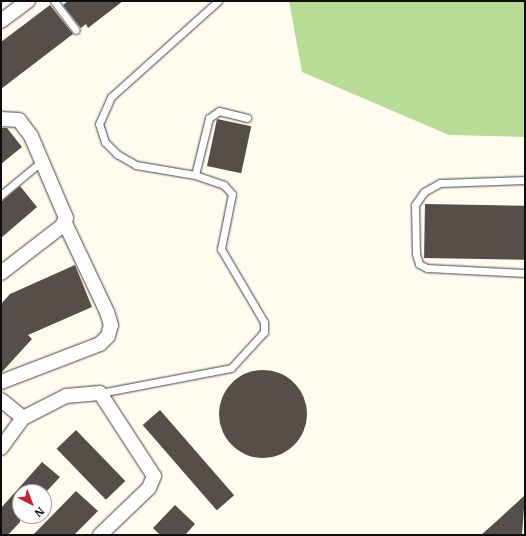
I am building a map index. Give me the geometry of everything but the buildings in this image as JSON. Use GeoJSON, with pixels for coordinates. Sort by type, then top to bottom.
{"type":"FeatureCollection","features":[{"type":"Feature","properties":{"kind":"street"},"geometry":{"type":"LineString","coordinates":[[1,21],[28,1]]}},
{"type":"Feature","properties":{"kind":"street"},"geometry":{"type":"LineString","coordinates":[[1,119],[19,120],[42,161],[65,223],[107,312],[111,325],[108,336],[100,344],[1,382]]}},
{"type":"Feature","properties":{"kind":"street"},"geometry":{"type":"LineString","coordinates":[[1,273],[65,223]]}},
{"type":"Feature","properties":{"kind":"street"},"geometry":{"type":"LineString","coordinates":[[1,448],[23,418],[66,396],[100,393],[154,476],[150,488],[100,535]]}},
{"type":"Feature","properties":{"kind":"street"},"geometry":{"type":"LineString","coordinates":[[1,400],[23,418]]}},
{"type":"Feature","properties":{"kind":"lane"},"geometry":{"type":"LineString","coordinates":[[54,1],[76,30]]}},
{"type":"Feature","properties":{"kind":"lane"},"geometry":{"type":"LineString","coordinates":[[100,393],[231,368],[264,332],[264,322],[221,249],[232,194],[224,185],[195,175],[136,165],[117,154],[105,142],[100,124],[111,97],[218,1]]}},
{"type":"Feature","properties":{"kind":"lane"},"geometry":{"type":"LineString","coordinates":[[195,175],[209,118],[219,111],[247,118]]}},
{"type":"Feature","properties":{"kind":"lane"},"geometry":{"type":"LineString","coordinates":[[1,194],[42,161]]}},
{"type":"Feature","properties":{"kind":"lane"},"geometry":{"type":"LineString","coordinates":[[525,180],[440,183],[424,192],[415,205],[416,254],[419,264],[427,268],[525,273]]}},
{"type":"Feature","properties":{"kind":"green space"},"geometry":{"type":"Polygon","coordinates":[[[289,1],[525,1],[525,137],[449,135],[302,72],[289,1]]]}}]}
